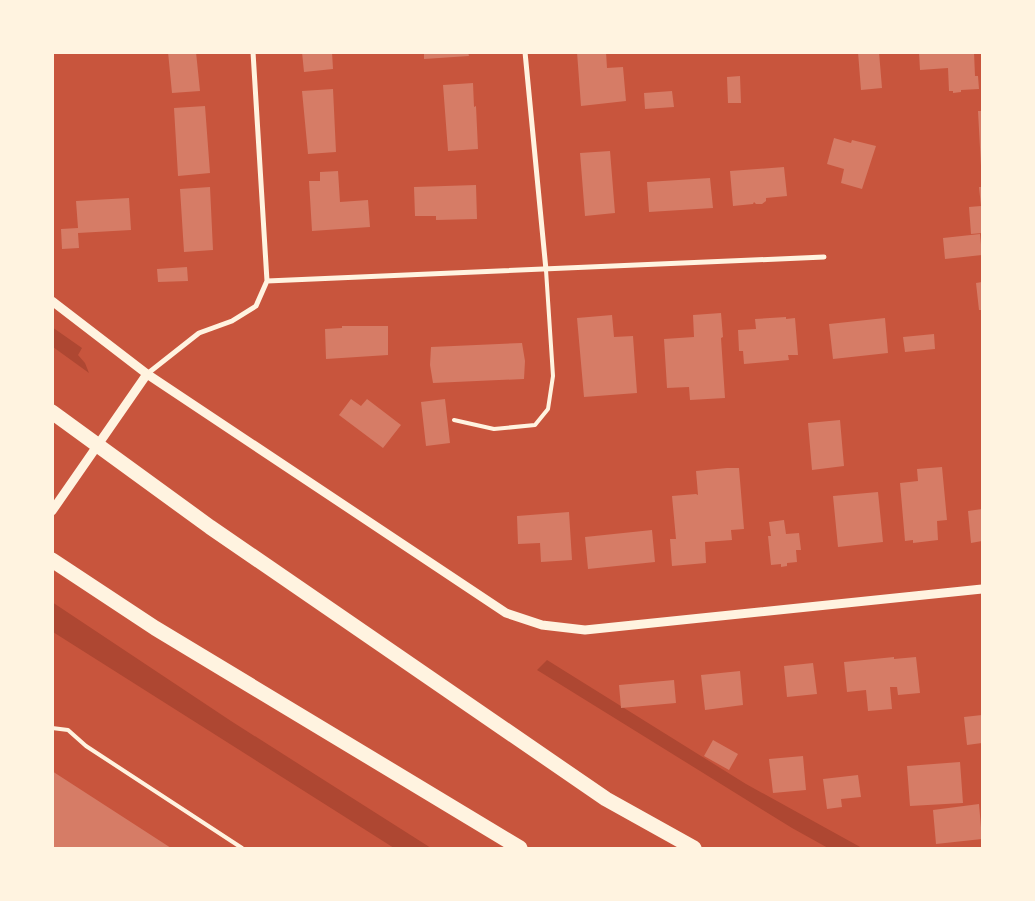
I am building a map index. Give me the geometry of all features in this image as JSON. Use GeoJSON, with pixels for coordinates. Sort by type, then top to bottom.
{"type":"FeatureCollection","features":[{"type":"Feature","properties":{"kind":"highway"},"geometry":{"type":"LineString","coordinates":[[52,412],[210,527],[606,799],[694,848]]}},
{"type":"Feature","properties":{"kind":"highway"},"geometry":{"type":"LineString","coordinates":[[52,560],[155,628],[520,848]]}},
{"type":"Feature","properties":{"kind":"street"},"geometry":{"type":"LineString","coordinates":[[52,511],[148,374],[199,332],[232,321],[256,306],[267,281],[253,52]]}},
{"type":"Feature","properties":{"kind":"street"},"geometry":{"type":"LineString","coordinates":[[525,52],[546,270]]}},
{"type":"Feature","properties":{"kind":"street"},"geometry":{"type":"LineString","coordinates":[[267,281],[824,257]]}},
{"type":"Feature","properties":{"kind":"street"},"geometry":{"type":"LineString","coordinates":[[52,301],[148,374],[506,613],[542,625],[585,630],[982,589]]}},
{"type":"Feature","properties":{"kind":"lane"},"geometry":{"type":"LineString","coordinates":[[454,420],[494,429],[535,425],[548,409],[553,376],[546,270]]}},
{"type":"Feature","properties":{"kind":"lane"},"geometry":{"type":"LineString","coordinates":[[52,728],[68,730],[86,746],[242,848]]}},
{"type":"Feature","properties":{"kind":"shaded area"},"geometry":{"type":"Polygon","coordinates":[[[52,327],[82,348],[78,355],[85,363],[89,373],[53,347],[52,327]]]}},
{"type":"Feature","properties":{"kind":"shaded area"},"geometry":{"type":"Polygon","coordinates":[[[52,602],[231,721],[431,848],[394,848],[53,632],[52,602]]]}},
{"type":"Feature","properties":{"kind":"shaded area"},"geometry":{"type":"Polygon","coordinates":[[[547,660],[746,784],[862,848],[828,848],[792,828],[537,670],[547,660]]]}},
{"type":"Feature","properties":{"kind":"building"},"geometry":{"type":"Polygon","coordinates":[[[168,52],[196,52],[200,91],[172,93],[168,52]]]}},
{"type":"Feature","properties":{"kind":"building"},"geometry":{"type":"Polygon","coordinates":[[[302,52],[332,52],[333,69],[304,72],[302,52]]]}},
{"type":"Feature","properties":{"kind":"building"},"geometry":{"type":"Polygon","coordinates":[[[424,52],[468,52],[469,56],[424,59],[424,52]]]}},
{"type":"Feature","properties":{"kind":"building"},"geometry":{"type":"Polygon","coordinates":[[[577,52],[606,52],[607,68],[623,67],[626,101],[581,106],[577,52]]]}},
{"type":"Feature","properties":{"kind":"building"},"geometry":{"type":"Polygon","coordinates":[[[858,52],[879,52],[882,88],[861,90],[858,52]]]}},
{"type":"Feature","properties":{"kind":"building"},"geometry":{"type":"Polygon","coordinates":[[[919,52],[974,52],[975,76],[978,76],[979,89],[961,90],[961,92],[953,93],[953,91],[949,91],[948,68],[920,70],[919,52]]]}},
{"type":"Feature","properties":{"kind":"building"},"geometry":{"type":"Polygon","coordinates":[[[740,76],[741,103],[728,103],[727,77],[740,76]]]}},
{"type":"Feature","properties":{"kind":"building"},"geometry":{"type":"Polygon","coordinates":[[[473,83],[478,149],[448,151],[443,85],[473,83]]]}},
{"type":"Feature","properties":{"kind":"building"},"geometry":{"type":"Polygon","coordinates":[[[333,89],[336,152],[308,154],[302,91],[333,89]]]}},
{"type":"Feature","properties":{"kind":"building"},"geometry":{"type":"Polygon","coordinates":[[[672,91],[674,107],[645,109],[644,93],[672,91]]]}},
{"type":"Feature","properties":{"kind":"building"},"geometry":{"type":"Polygon","coordinates":[[[205,106],[210,173],[178,176],[174,108],[205,106]]]}},
{"type":"Feature","properties":{"kind":"building"},"geometry":{"type":"Polygon","coordinates":[[[978,111],[982,111],[982,166],[981,166],[978,111]]]}},
{"type":"Feature","properties":{"kind":"building"},"geometry":{"type":"Polygon","coordinates":[[[834,138],[851,143],[852,140],[876,146],[862,189],[841,183],[844,169],[827,164],[834,138]]]}},
{"type":"Feature","properties":{"kind":"building"},"geometry":{"type":"Polygon","coordinates":[[[610,151],[615,213],[585,216],[580,153],[610,151]]]}},
{"type":"Feature","properties":{"kind":"building"},"geometry":{"type":"Polygon","coordinates":[[[784,167],[787,196],[766,198],[766,201],[762,204],[754,202],[753,204],[733,206],[730,171],[784,167]]]}},
{"type":"Feature","properties":{"kind":"building"},"geometry":{"type":"Polygon","coordinates":[[[338,171],[340,202],[368,200],[370,227],[312,231],[309,181],[320,181],[320,172],[338,171]]]}},
{"type":"Feature","properties":{"kind":"building"},"geometry":{"type":"Polygon","coordinates":[[[710,178],[713,208],[649,212],[647,182],[710,178]]]}},
{"type":"Feature","properties":{"kind":"building"},"geometry":{"type":"Polygon","coordinates":[[[476,185],[477,219],[436,220],[436,216],[415,216],[414,187],[476,185]]]}},
{"type":"Feature","properties":{"kind":"building"},"geometry":{"type":"Polygon","coordinates":[[[210,187],[213,250],[184,252],[180,189],[210,187]]]}},
{"type":"Feature","properties":{"kind":"building"},"geometry":{"type":"Polygon","coordinates":[[[979,187],[982,187],[982,233],[971,234],[969,207],[981,206],[979,187]]]}},
{"type":"Feature","properties":{"kind":"building"},"geometry":{"type":"Polygon","coordinates":[[[129,198],[131,230],[78,233],[79,248],[62,249],[61,229],[78,228],[76,201],[129,198]]]}},
{"type":"Feature","properties":{"kind":"building"},"geometry":{"type":"Polygon","coordinates":[[[980,234],[982,255],[945,259],[943,238],[980,234]]]}},
{"type":"Feature","properties":{"kind":"building"},"geometry":{"type":"Polygon","coordinates":[[[187,267],[188,281],[158,282],[157,269],[187,267]]]}},
{"type":"Feature","properties":{"kind":"building"},"geometry":{"type":"Polygon","coordinates":[[[982,282],[982,310],[979,310],[976,283],[982,282]]]}},
{"type":"Feature","properties":{"kind":"building"},"geometry":{"type":"Polygon","coordinates":[[[721,313],[725,398],[690,400],[689,387],[667,388],[664,339],[694,337],[693,315],[721,313]]]}},
{"type":"Feature","properties":{"kind":"building"},"geometry":{"type":"Polygon","coordinates":[[[612,315],[614,337],[633,336],[637,393],[584,397],[577,318],[612,315]]]}},
{"type":"Feature","properties":{"kind":"building"},"geometry":{"type":"Polygon","coordinates":[[[786,317],[786,319],[795,318],[798,355],[788,355],[789,360],[744,364],[743,351],[739,351],[738,330],[756,329],[755,319],[786,317]]]}},
{"type":"Feature","properties":{"kind":"building"},"geometry":{"type":"Polygon","coordinates":[[[885,318],[888,353],[833,359],[829,324],[885,318]]]}},
{"type":"Feature","properties":{"kind":"building"},"geometry":{"type":"Polygon","coordinates":[[[342,326],[388,326],[388,355],[326,359],[325,329],[342,328],[342,326]]]}},
{"type":"Feature","properties":{"kind":"building"},"geometry":{"type":"Polygon","coordinates":[[[934,334],[935,349],[905,352],[903,337],[934,334]]]}},
{"type":"Feature","properties":{"kind":"building"},"geometry":{"type":"Polygon","coordinates":[[[522,343],[525,361],[524,379],[433,383],[430,365],[431,347],[522,343]]]}},
{"type":"Feature","properties":{"kind":"building"},"geometry":{"type":"Polygon","coordinates":[[[351,399],[361,406],[367,399],[401,425],[383,448],[339,415],[351,399]]]}},
{"type":"Feature","properties":{"kind":"building"},"geometry":{"type":"Polygon","coordinates":[[[445,399],[450,443],[426,446],[421,402],[445,399]]]}},
{"type":"Feature","properties":{"kind":"building"},"geometry":{"type":"Polygon","coordinates":[[[840,420],[844,466],[812,470],[808,423],[840,420]]]}},
{"type":"Feature","properties":{"kind":"building"},"geometry":{"type":"Polygon","coordinates":[[[942,467],[947,520],[937,521],[938,540],[913,543],[913,540],[905,541],[900,483],[918,481],[917,469],[942,467]]]}},
{"type":"Feature","properties":{"kind":"building"},"geometry":{"type":"Polygon","coordinates":[[[739,468],[744,529],[731,530],[732,540],[705,542],[706,563],[672,566],[670,539],[676,539],[672,496],[698,495],[696,471],[739,468]]]}},
{"type":"Feature","properties":{"kind":"building"},"geometry":{"type":"Polygon","coordinates":[[[878,492],[883,542],[838,547],[833,496],[878,492]]]}},
{"type":"Feature","properties":{"kind":"building"},"geometry":{"type":"Polygon","coordinates":[[[982,509],[982,541],[971,543],[968,511],[982,509]]]}},
{"type":"Feature","properties":{"kind":"building"},"geometry":{"type":"Polygon","coordinates":[[[569,512],[572,560],[541,562],[540,543],[518,544],[517,516],[569,512]]]}},
{"type":"Feature","properties":{"kind":"building"},"geometry":{"type":"Polygon","coordinates":[[[784,520],[786,534],[799,533],[801,550],[796,550],[797,562],[787,563],[787,566],[781,567],[781,564],[771,565],[768,536],[771,536],[769,522],[784,520]]]}},
{"type":"Feature","properties":{"kind":"building"},"geometry":{"type":"Polygon","coordinates":[[[652,530],[655,562],[588,569],[585,537],[652,530]]]}},
{"type":"Feature","properties":{"kind":"building"},"geometry":{"type":"Polygon","coordinates":[[[894,657],[894,659],[916,657],[920,693],[898,695],[897,687],[890,687],[892,709],[868,711],[866,690],[847,692],[844,662],[894,657]]]}},
{"type":"Feature","properties":{"kind":"building"},"geometry":{"type":"Polygon","coordinates":[[[813,663],[817,694],[787,697],[784,666],[813,663]]]}},
{"type":"Feature","properties":{"kind":"building"},"geometry":{"type":"Polygon","coordinates":[[[740,671],[743,705],[705,710],[701,675],[740,671]]]}},
{"type":"Feature","properties":{"kind":"building"},"geometry":{"type":"Polygon","coordinates":[[[674,680],[676,703],[621,708],[619,685],[674,680]]]}},
{"type":"Feature","properties":{"kind":"building"},"geometry":{"type":"Polygon","coordinates":[[[982,715],[982,743],[967,745],[964,717],[982,715]]]}},
{"type":"Feature","properties":{"kind":"building"},"geometry":{"type":"Polygon","coordinates":[[[713,740],[738,754],[729,770],[704,756],[713,740]]]}},
{"type":"Feature","properties":{"kind":"building"},"geometry":{"type":"Polygon","coordinates":[[[803,756],[806,790],[773,793],[769,759],[803,756]]]}},
{"type":"Feature","properties":{"kind":"building"},"geometry":{"type":"Polygon","coordinates":[[[960,762],[963,803],[910,806],[907,766],[960,762]]]}},
{"type":"Feature","properties":{"kind":"building"},"geometry":{"type":"Polygon","coordinates":[[[52,771],[171,848],[52,848],[52,771]]]}},
{"type":"Feature","properties":{"kind":"building"},"geometry":{"type":"Polygon","coordinates":[[[858,775],[861,797],[841,799],[842,807],[827,809],[823,779],[858,775]]]}},
{"type":"Feature","properties":{"kind":"building"},"geometry":{"type":"Polygon","coordinates":[[[979,804],[982,839],[936,844],[933,810],[979,804]]]}}]}
